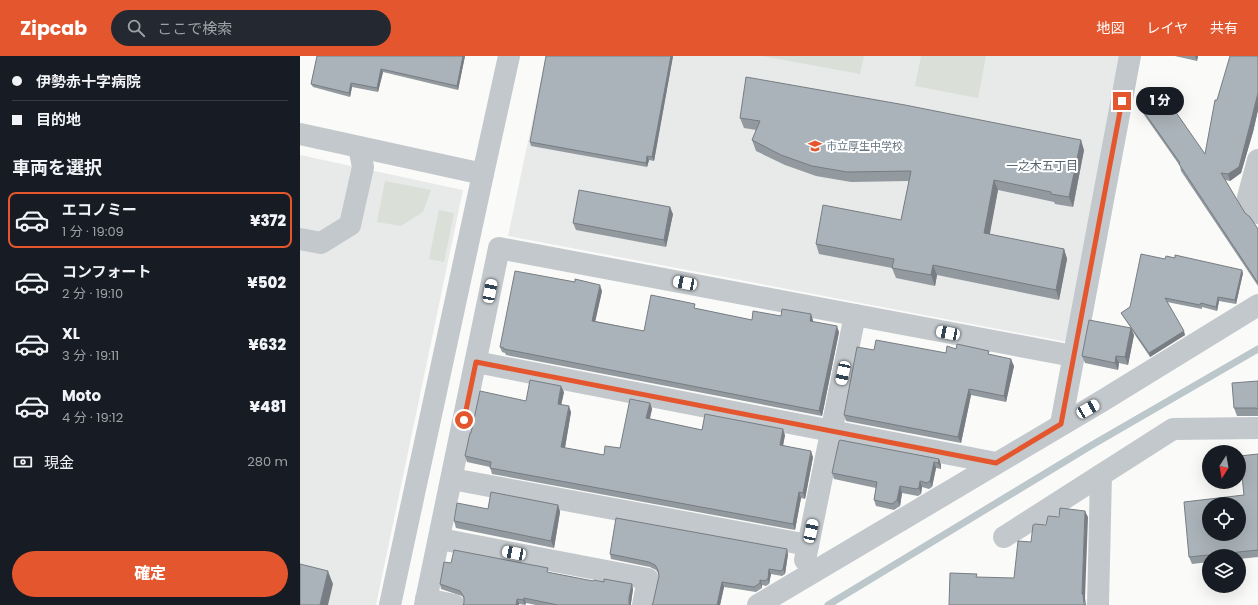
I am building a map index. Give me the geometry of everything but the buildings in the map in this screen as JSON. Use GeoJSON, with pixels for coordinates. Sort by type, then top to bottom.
{"type":"FeatureCollection","features":[{"type":"Feature","properties":{"kind":"street"},"geometry":{"type":"LineString","coordinates":[[390,605],[509,56]]}},
{"type":"Feature","properties":{"kind":"street"},"geometry":{"type":"LineString","coordinates":[[1061,424],[1130,56]]}},
{"type":"Feature","properties":{"kind":"street"},"geometry":{"type":"LineString","coordinates":[[300,134],[483,174]]}},
{"type":"Feature","properties":{"kind":"street"},"geometry":{"type":"LineString","coordinates":[[300,226],[322,229],[340,218],[351,165],[359,147]]}},
{"type":"Feature","properties":{"kind":"street"},"geometry":{"type":"LineString","coordinates":[[300,254],[310,241],[350,225],[363,167],[359,147]]}},
{"type":"Feature","properties":{"kind":"street"},"geometry":{"type":"LineString","coordinates":[[1258,160],[1248,197],[1258,213]]}},
{"type":"Feature","properties":{"kind":"street"},"geometry":{"type":"LineString","coordinates":[[454,605],[426,602],[499,248],[1073,356]]}},
{"type":"Feature","properties":{"kind":"street"},"geometry":{"type":"LineString","coordinates":[[758,605],[1102,401],[1258,305]]}},
{"type":"Feature","properties":{"kind":"street"},"geometry":{"type":"LineString","coordinates":[[801,579],[855,315]]}},
{"type":"Feature","properties":{"kind":"street"},"geometry":{"type":"LineString","coordinates":[[476,362],[996,463]]}},
{"type":"Feature","properties":{"kind":"street"},"geometry":{"type":"LineString","coordinates":[[1004,537],[1172,429],[1258,428]]}},
{"type":"Feature","properties":{"kind":"street"},"geometry":{"type":"LineString","coordinates":[[1098,605],[1101,475]]}},
{"type":"Feature","properties":{"kind":"street"},"geometry":{"type":"LineString","coordinates":[[452,479],[808,545]]}},
{"type":"Feature","properties":{"kind":"street"},"geometry":{"type":"LineString","coordinates":[[440,538],[648,579],[643,605]]}},
{"type":"Feature","properties":{"kind":"shaded area","name":"市立厚生中学校"},"geometry":{"type":"Polygon","coordinates":[[[546,56],[1120,56],[1067,342],[508,236],[546,56]]]}},
{"type":"Feature","properties":{"kind":"shaded area"},"geometry":{"type":"Polygon","coordinates":[[[762,56],[864,56],[860,74],[762,56]]]}},
{"type":"Feature","properties":{"kind":"shaded area"},"geometry":{"type":"Polygon","coordinates":[[[921,56],[986,56],[978,98],[915,86],[921,56]]]}},
{"type":"Feature","properties":{"kind":"shaded area"},"geometry":{"type":"Polygon","coordinates":[[[300,155],[463,190],[376,605],[300,605],[300,155]]]}},
{"type":"Feature","properties":{"kind":"shaded area"},"geometry":{"type":"Polygon","coordinates":[[[385,181],[431,190],[423,212],[401,226],[377,222],[385,181]]]}},
{"type":"Feature","properties":{"kind":"shaded area"},"geometry":{"type":"Polygon","coordinates":[[[439,210],[454,213],[444,262],[429,259],[439,210]]]}},
{"type":"Feature","properties":{"kind":"waterway"},"geometry":{"type":"LineString","coordinates":[[828,605],[1092,445],[1258,349]]}},
{"type":"Feature","properties":{"kind":"place","name":"市立厚生中学校"},"geometry":{"type":"Point","coordinates":[815,146]}},
{"type":"Feature","properties":{"kind":"district","name":"一之木五丁目"},"geometry":{"type":"Point","coordinates":[1042,166]}},
{"type":"Feature","properties":{"kind":"route"},"geometry":{"type":"LineString","coordinates":[[464,420],[476,362],[996,463],[1061,424],[1122,101]]}}]}
